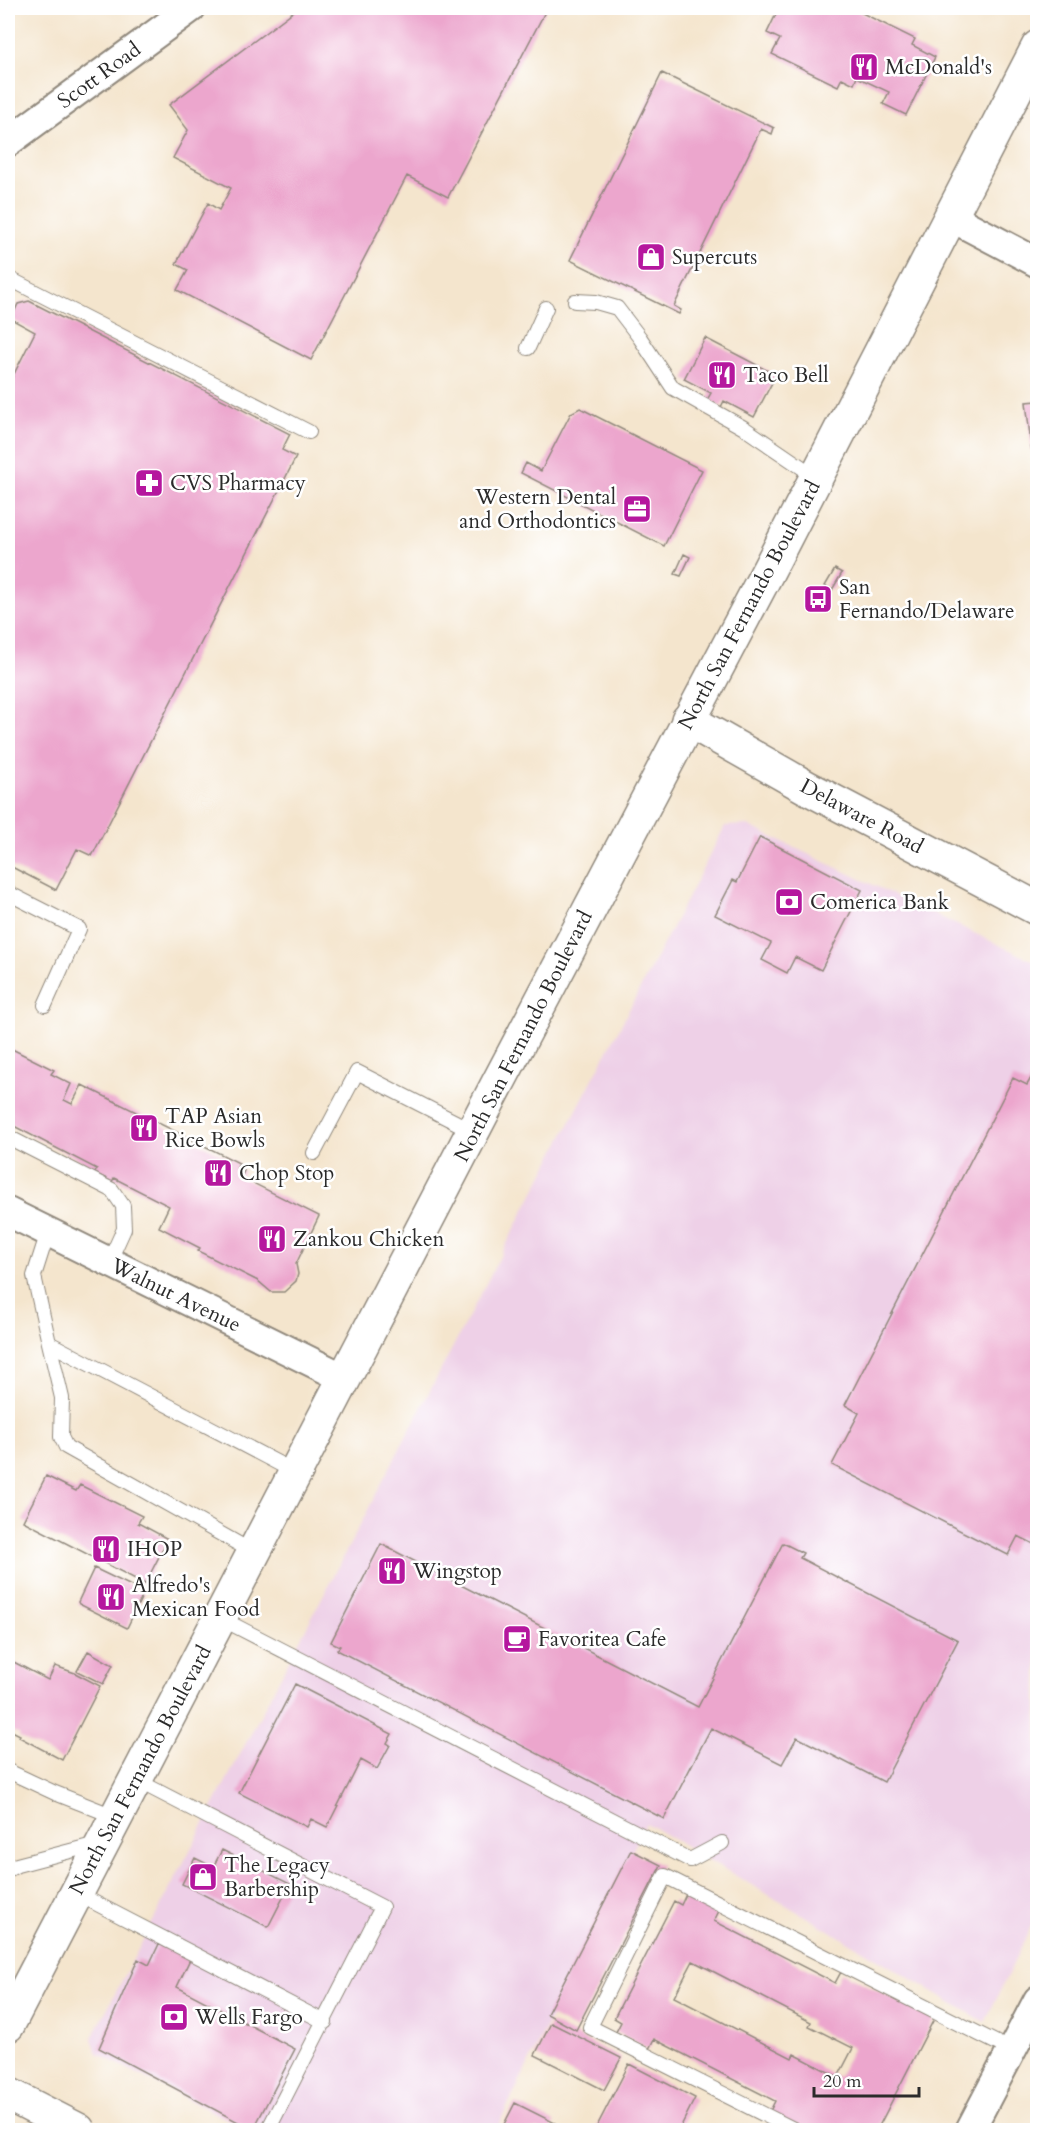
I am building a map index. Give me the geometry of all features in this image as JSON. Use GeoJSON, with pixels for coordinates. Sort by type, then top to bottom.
{"type":"FeatureCollection","features":[{"type":"Feature","properties":{"kind":"main road","name":"North San Fernando Boulevard"},"geometry":{"type":"LineString","coordinates":[[8,2025],[816,477],[1038,46]]}},
{"type":"Feature","properties":{"kind":"main road","name":"Delaware Road"},"geometry":{"type":"LineString","coordinates":[[688,720],[806,787],[1038,909]]}},
{"type":"Feature","properties":{"kind":"main road"},"geometry":{"type":"LineString","coordinates":[[8,2094],[78,2130]]}},
{"type":"Feature","properties":{"kind":"street","name":"Scott Road"},"geometry":{"type":"LineString","coordinates":[[8,142],[191,8]]}},
{"type":"Feature","properties":{"kind":"street"},"geometry":{"type":"LineString","coordinates":[[951,217],[1038,263]]}},
{"type":"Feature","properties":{"kind":"street","name":"Walnut Avenue"},"geometry":{"type":"LineString","coordinates":[[8,1212],[344,1378]]}},
{"type":"Feature","properties":{"kind":"street"},"geometry":{"type":"LineString","coordinates":[[970,2130],[1038,2000]]}},
{"type":"Feature","properties":{"kind":"lane"},"geometry":{"type":"LineString","coordinates":[[8,278],[309,432]]}},
{"type":"Feature","properties":{"kind":"lane"},"geometry":{"type":"LineString","coordinates":[[575,301],[596,302],[617,308],[673,388],[744,428],[816,477]]}},
{"type":"Feature","properties":{"kind":"lane"},"geometry":{"type":"LineString","coordinates":[[528,348],[546,308]]}},
{"type":"Feature","properties":{"kind":"lane"},"geometry":{"type":"LineString","coordinates":[[8,893],[79,930],[45,1005]]}},
{"type":"Feature","properties":{"kind":"lane"},"geometry":{"type":"LineString","coordinates":[[314,1153],[357,1072],[473,1131]]}},
{"type":"Feature","properties":{"kind":"lane"},"geometry":{"type":"LineString","coordinates":[[8,1137],[112,1190],[123,1206],[124,1229],[109,1262]]}},
{"type":"Feature","properties":{"kind":"lane"},"geometry":{"type":"LineString","coordinates":[[48,1232],[34,1276],[62,1398],[61,1437],[66,1447],[253,1552]]}},
{"type":"Feature","properties":{"kind":"lane"},"geometry":{"type":"LineString","coordinates":[[49,1343],[295,1473]]}},
{"type":"Feature","properties":{"kind":"lane"},"geometry":{"type":"LineString","coordinates":[[220,1618],[690,1860],[722,1843]]}},
{"type":"Feature","properties":{"kind":"lane"},"geometry":{"type":"LineString","coordinates":[[8,1771],[55,1793],[109,1830]]}},
{"type":"Feature","properties":{"kind":"lane"},"geometry":{"type":"LineString","coordinates":[[136,1780],[382,1907],[268,2130]]}},
{"type":"Feature","properties":{"kind":"lane"},"geometry":{"type":"LineString","coordinates":[[8,1870],[109,1830]]}},
{"type":"Feature","properties":{"kind":"lane"},"geometry":{"type":"LineString","coordinates":[[795,2130],[590,2027],[665,1876],[1011,2050]]}},
{"type":"Feature","properties":{"kind":"lane"},"geometry":{"type":"LineString","coordinates":[[76,1893],[325,2022]]}},
{"type":"Feature","properties":{"kind":"shaded area"},"geometry":{"type":"Polygon","coordinates":[[[747,825],[1037,963],[1037,1914],[985,2022],[646,1823],[496,2130],[248,2130],[97,2053],[92,2038],[725,826],[747,825]]]}},
{"type":"Feature","properties":{"kind":"building"},"geometry":{"type":"Polygon","coordinates":[[[298,8],[547,8],[448,197],[407,176],[311,360],[177,290],[188,270],[176,264],[208,203],[219,210],[231,188],[173,158],[188,130],[169,105],[298,8]]]}},
{"type":"Feature","properties":{"kind":"building","name":"McDonald's"},"geometry":{"type":"Polygon","coordinates":[[[779,8],[852,8],[915,39],[912,45],[935,57],[906,115],[883,104],[889,92],[857,77],[854,84],[842,78],[838,86],[772,54],[780,39],[767,33],[779,8]]]}},
{"type":"Feature","properties":{"kind":"building"},"geometry":{"type":"Polygon","coordinates":[[[662,73],[774,128],[772,134],[761,129],[674,306],[681,310],[679,314],[570,260],[662,73]]]}},
{"type":"Feature","properties":{"kind":"building"},"geometry":{"type":"Polygon","coordinates":[[[29,301],[290,434],[282,450],[296,457],[92,856],[77,849],[56,890],[8,865],[8,386],[35,332],[11,319],[18,304],[29,301]]]}},
{"type":"Feature","properties":{"kind":"building"},"geometry":{"type":"Polygon","coordinates":[[[705,338],[776,375],[754,417],[724,401],[721,407],[707,400],[711,393],[684,379],[705,338]]]}},
{"type":"Feature","properties":{"kind":"building"},"geometry":{"type":"Polygon","coordinates":[[[1038,401],[1038,452],[1032,453],[1026,402],[1038,401]]]}},
{"type":"Feature","properties":{"kind":"building","name":"Western Dental and Orthodontics"},"geometry":{"type":"Polygon","coordinates":[[[580,408],[702,470],[664,546],[521,473],[526,463],[541,471],[571,413],[580,408]]]}},
{"type":"Feature","properties":{"kind":"building"},"geometry":{"type":"Polygon","coordinates":[[[684,554],[690,557],[681,576],[675,574],[684,554]]]}},
{"type":"Feature","properties":{"kind":"building"},"geometry":{"type":"Polygon","coordinates":[[[835,569],[842,573],[832,590],[825,586],[835,569]]]}},
{"type":"Feature","properties":{"kind":"building","name":"Comerica Bank"},"geometry":{"type":"Polygon","coordinates":[[[760,837],[862,890],[821,970],[795,957],[787,973],[762,960],[771,943],[715,915],[733,880],[737,882],[760,837]]]}},
{"type":"Feature","properties":{"kind":"building"},"geometry":{"type":"Polygon","coordinates":[[[8,1047],[54,1070],[51,1074],[71,1084],[64,1100],[72,1104],[82,1085],[239,1163],[237,1168],[244,1171],[241,1177],[319,1216],[296,1264],[298,1274],[296,1281],[284,1292],[271,1292],[258,1281],[198,1251],[200,1248],[159,1227],[169,1206],[114,1178],[112,1182],[95,1173],[97,1169],[8,1123],[8,1047]]]}},
{"type":"Feature","properties":{"kind":"building"},"geometry":{"type":"Polygon","coordinates":[[[1038,1066],[1038,1546],[1018,1536],[1008,1555],[832,1465],[859,1413],[845,1405],[1013,1078],[1027,1085],[1038,1066]]]}},
{"type":"Feature","properties":{"kind":"building"},"geometry":{"type":"Polygon","coordinates":[[[46,1476],[76,1491],[80,1485],[142,1516],[138,1523],[168,1539],[145,1584],[23,1521],[46,1476]]]}},
{"type":"Feature","properties":{"kind":"building"},"geometry":{"type":"Polygon","coordinates":[[[783,1543],[803,1553],[800,1558],[958,1640],[884,1782],[797,1737],[782,1764],[711,1728],[664,1819],[337,1650],[340,1646],[331,1642],[381,1544],[698,1707],[783,1543]]]}},
{"type":"Feature","properties":{"kind":"building","name":"Alfredo's Mexican Food"},"geometry":{"type":"Polygon","coordinates":[[[94,1568],[144,1592],[127,1628],[79,1604],[94,1568]]]}},
{"type":"Feature","properties":{"kind":"building"},"geometry":{"type":"Polygon","coordinates":[[[88,1651],[113,1665],[103,1684],[77,1671],[88,1651]]]}},
{"type":"Feature","properties":{"kind":"building"},"geometry":{"type":"Polygon","coordinates":[[[8,1659],[48,1680],[55,1666],[100,1686],[62,1760],[8,1729],[8,1659]]]}},
{"type":"Feature","properties":{"kind":"building"},"geometry":{"type":"Polygon","coordinates":[[[295,1684],[392,1734],[387,1743],[390,1745],[377,1769],[361,1760],[327,1827],[311,1819],[307,1827],[239,1793],[295,1684]]]}},
{"type":"Feature","properties":{"kind":"building"},"geometry":{"type":"Polygon","coordinates":[[[222,1850],[290,1884],[268,1927],[182,1884],[195,1858],[213,1867],[222,1850]]]}},
{"type":"Feature","properties":{"kind":"building"},"geometry":{"type":"Polygon","coordinates":[[[631,1850],[661,1865],[576,2030],[547,2014],[631,1850]]]}},
{"type":"Feature","properties":{"kind":"building"},"geometry":{"type":"Polygon","coordinates":[[[687,1892],[720,1909],[714,1921],[835,1983],[841,1972],[934,2019],[877,2130],[803,2130],[769,2113],[775,2101],[654,2039],[649,2049],[616,2032],[621,2022],[614,2018],[674,1901],[681,1905],[687,1892]],[[693,1961],[674,1997],[792,2058],[794,2054],[838,2077],[853,2048],[809,2026],[811,2022],[693,1961]]]}},
{"type":"Feature","properties":{"kind":"building","name":"Wells Fargo"},"geometry":{"type":"Polygon","coordinates":[[[159,1944],[190,1959],[177,1987],[295,2049],[253,2130],[99,2048],[138,1959],[149,1965],[159,1944]]]}},
{"type":"Feature","properties":{"kind":"building"},"geometry":{"type":"Polygon","coordinates":[[[551,2023],[621,2058],[604,2090],[535,2055],[551,2023]]]}},
{"type":"Feature","properties":{"kind":"building"},"geometry":{"type":"Polygon","coordinates":[[[629,2064],[695,2098],[679,2130],[595,2130],[629,2064]]]}},
{"type":"Feature","properties":{"kind":"building"},"geometry":{"type":"Polygon","coordinates":[[[515,2103],[555,2123],[551,2130],[501,2130],[515,2103]]]}},
{"type":"Feature","properties":{"kind":"place","name":"McDonald's"},"geometry":{"type":"Point","coordinates":[864,67]}},
{"type":"Feature","properties":{"kind":"place","name":"Supercuts"},"geometry":{"type":"Point","coordinates":[651,257]}},
{"type":"Feature","properties":{"kind":"place","name":"Taco Bell"},"geometry":{"type":"Point","coordinates":[722,375]}},
{"type":"Feature","properties":{"kind":"place","name":"CVS Pharmacy"},"geometry":{"type":"Point","coordinates":[149,483]}},
{"type":"Feature","properties":{"kind":"place","name":"Western Dental and Orthodontics"},"geometry":{"type":"Point","coordinates":[637,509]}},
{"type":"Feature","properties":{"kind":"place","name":"San Fernando/Delaware"},"geometry":{"type":"Point","coordinates":[818,599]}},
{"type":"Feature","properties":{"kind":"place","name":"Comerica Bank"},"geometry":{"type":"Point","coordinates":[789,902]}},
{"type":"Feature","properties":{"kind":"place","name":"TAP Asian Rice Bowls"},"geometry":{"type":"Point","coordinates":[144,1128]}},
{"type":"Feature","properties":{"kind":"place","name":"Chop Stop"},"geometry":{"type":"Point","coordinates":[218,1173]}},
{"type":"Feature","properties":{"kind":"place","name":"Zankou Chicken"},"geometry":{"type":"Point","coordinates":[272,1239]}},
{"type":"Feature","properties":{"kind":"place","name":"IHOP"},"geometry":{"type":"Point","coordinates":[106,1549]}},
{"type":"Feature","properties":{"kind":"place","name":"Wingstop"},"geometry":{"type":"Point","coordinates":[392,1571]}},
{"type":"Feature","properties":{"kind":"place","name":"Alfredo's Mexican Food"},"geometry":{"type":"Point","coordinates":[111,1597]}},
{"type":"Feature","properties":{"kind":"place","name":"Favoritea Cafe"},"geometry":{"type":"Point","coordinates":[517,1639]}},
{"type":"Feature","properties":{"kind":"place","name":"The Legacy Barbership"},"geometry":{"type":"Point","coordinates":[203,1877]}},
{"type":"Feature","properties":{"kind":"place","name":"Wells Fargo"},"geometry":{"type":"Point","coordinates":[174,2017]}}]}
